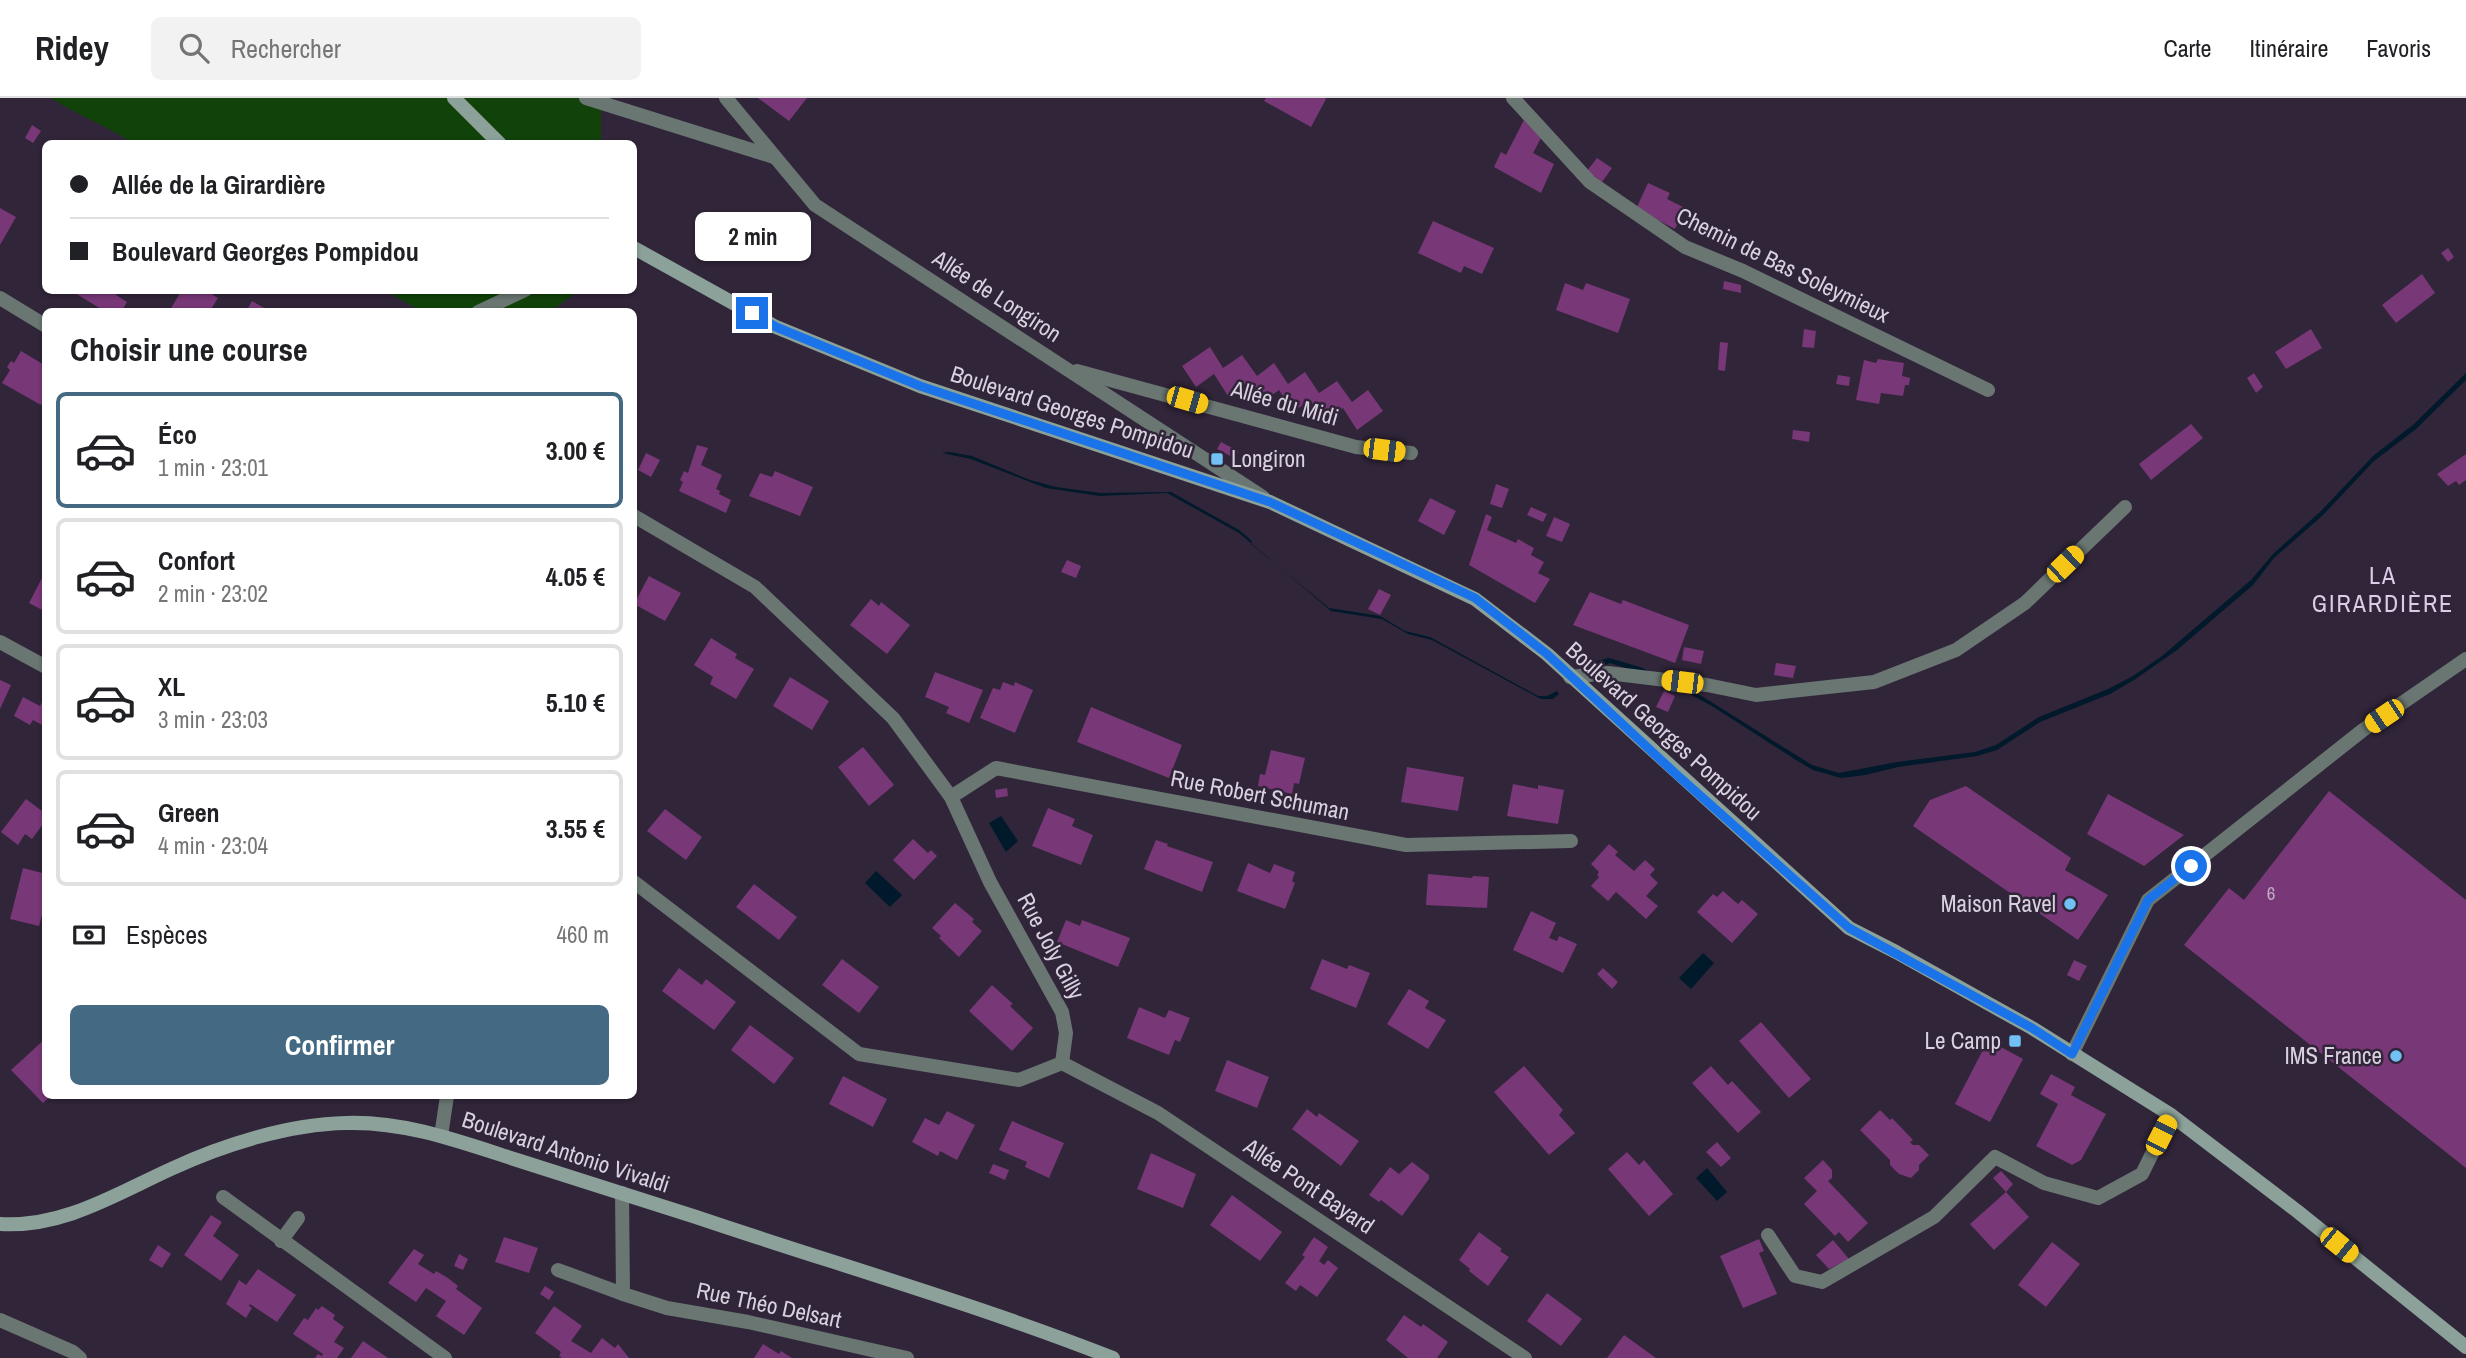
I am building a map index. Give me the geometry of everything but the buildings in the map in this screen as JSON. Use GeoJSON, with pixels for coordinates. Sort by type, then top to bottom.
{"type":"FeatureCollection","features":[{"type":"Feature","properties":{"kind":"main road"},"geometry":{"type":"LineString","coordinates":[[454,98],[496,140]]}},
{"type":"Feature","properties":{"kind":"main road","name":"Boulevard Georges Pompidou"},"geometry":{"type":"LineString","coordinates":[[637,250],[776,327],[920,386],[1270,502],[1475,598],[1547,654],[1849,928],[2032,1028],[2171,1115],[2297,1210],[2466,1347]]}},
{"type":"Feature","properties":{"kind":"main road","name":"Boulevard Antonio Vivaldi"},"geometry":{"type":"LineString","coordinates":[[0,1224],[54,1220],[103,1203],[173,1168],[247,1141],[288,1130],[346,1123],[406,1127],[622,1193],[1034,1326],[1112,1358]]}},
{"type":"Feature","properties":{"kind":"street"},"geometry":{"type":"LineString","coordinates":[[586,98],[775,157]]}},
{"type":"Feature","properties":{"kind":"street","name":"Allée de Longiron"},"geometry":{"type":"LineString","coordinates":[[726,98],[816,205],[1270,502]]}},
{"type":"Feature","properties":{"kind":"street","name":"Chemin de Bas Soleymieux"},"geometry":{"type":"LineString","coordinates":[[1513,98],[1590,182],[1685,247],[1743,271],[1988,390]]}},
{"type":"Feature","properties":{"kind":"street"},"geometry":{"type":"LineString","coordinates":[[487,308],[516,294]]}},
{"type":"Feature","properties":{"kind":"street"},"geometry":{"type":"LineString","coordinates":[[0,298],[42,324]]}},
{"type":"Feature","properties":{"kind":"street","name":"Allée du Midi"},"geometry":{"type":"LineString","coordinates":[[1066,368],[1356,447],[1411,453]]}},
{"type":"Feature","properties":{"kind":"street"},"geometry":{"type":"LineString","coordinates":[[1570,677],[1608,673],[1707,685],[1756,695],[1874,682],[1956,650],[2025,603],[2126,507]]}},
{"type":"Feature","properties":{"kind":"street","name":"Rue Joly Gilly"},"geometry":{"type":"LineString","coordinates":[[637,518],[755,587],[893,718],[951,797],[990,882],[1062,1012],[1066,1033],[1062,1063]]}},
{"type":"Feature","properties":{"kind":"street"},"geometry":{"type":"LineString","coordinates":[[0,642],[42,665]]}},
{"type":"Feature","properties":{"kind":"street"},"geometry":{"type":"LineString","coordinates":[[2072,1054],[2148,900],[2363,730],[2466,659]]}},
{"type":"Feature","properties":{"kind":"street","name":"Rue Robert Schuman"},"geometry":{"type":"LineString","coordinates":[[951,797],[996,768],[1406,845],[1571,841]]}},
{"type":"Feature","properties":{"kind":"street"},"geometry":{"type":"LineString","coordinates":[[637,884],[859,1054],[1019,1080],[1062,1063]]}},
{"type":"Feature","properties":{"kind":"street","name":"Allée Pont Bayard"},"geometry":{"type":"LineString","coordinates":[[1062,1063],[1158,1113],[1524,1358]]}},
{"type":"Feature","properties":{"kind":"street"},"geometry":{"type":"LineString","coordinates":[[441,1136],[447,1099]]}},
{"type":"Feature","properties":{"kind":"street"},"geometry":{"type":"LineString","coordinates":[[1768,1235],[1795,1276],[1822,1282],[1934,1217],[1995,1157],[2044,1183],[2098,1198],[2142,1174],[2171,1115]]}},
{"type":"Feature","properties":{"kind":"street"},"geometry":{"type":"LineString","coordinates":[[622,1193],[623,1294]]}},
{"type":"Feature","properties":{"kind":"street"},"geometry":{"type":"LineString","coordinates":[[223,1197],[445,1358]]}},
{"type":"Feature","properties":{"kind":"street"},"geometry":{"type":"LineString","coordinates":[[281,1241],[298,1218]]}},
{"type":"Feature","properties":{"kind":"street","name":"Rue Théo Delsart"},"geometry":{"type":"LineString","coordinates":[[558,1270],[667,1308],[748,1322],[907,1358]]}},
{"type":"Feature","properties":{"kind":"street"},"geometry":{"type":"LineString","coordinates":[[0,1320],[73,1352],[80,1358]]}},
{"type":"Feature","properties":{"kind":"green space"},"geometry":{"type":"Polygon","coordinates":[[[51,98],[594,98],[601,111],[601,140],[127,140],[51,98]]]}},
{"type":"Feature","properties":{"kind":"green space"},"geometry":{"type":"Polygon","coordinates":[[[391,294],[574,294],[555,308],[416,308],[391,294]]]}},
{"type":"Feature","properties":{"kind":"water"},"geometry":{"type":"Polygon","coordinates":[[[2466,373],[2466,380],[2416,429],[2374,461],[2322,516],[2274,558],[2253,585],[2177,650],[2110,694],[2040,722],[1997,750],[1977,756],[1841,778],[1813,770],[1682,690],[1610,663],[1590,671],[1586,668],[1609,658],[1640,667],[1692,690],[1812,765],[1839,773],[1975,752],[1996,745],[2039,717],[2108,689],[2162,656],[2251,580],[2273,554],[2321,511],[2373,456],[2414,424],[2466,373]]]}},
{"type":"Feature","properties":{"kind":"water"},"geometry":{"type":"Polygon","coordinates":[[[942,453],[972,456],[1030,480],[1056,487],[1100,493],[1171,492],[1239,530],[1252,541],[1251,543],[1239,533],[1167,493],[1100,496],[1046,488],[971,459],[942,453]]]}},
{"type":"Feature","properties":{"kind":"water"},"geometry":{"type":"Polygon","coordinates":[[[1281,569],[1329,608],[1380,616],[1405,631],[1430,637],[1538,696],[1547,696],[1557,691],[1559,694],[1553,699],[1541,699],[1432,640],[1408,634],[1382,619],[1331,611],[1281,569]]]}},
{"type":"Feature","properties":{"kind":"water"},"geometry":{"type":"Polygon","coordinates":[[[1001,816],[1018,841],[1006,852],[989,823],[1001,816]]]}},
{"type":"Feature","properties":{"kind":"water"},"geometry":{"type":"Polygon","coordinates":[[[876,871],[902,895],[890,907],[865,883],[876,871]]]}},
{"type":"Feature","properties":{"kind":"water"},"geometry":{"type":"Polygon","coordinates":[[[1703,953],[1714,963],[1691,989],[1679,978],[1703,953]]]}},
{"type":"Feature","properties":{"kind":"water"},"geometry":{"type":"Polygon","coordinates":[[[1707,1168],[1727,1192],[1717,1201],[1696,1178],[1707,1168]]]}},
{"type":"Feature","properties":{"kind":"place","name":"Longiron"},"geometry":{"type":"Point","coordinates":[1217,459]}},
{"type":"Feature","properties":{"kind":"place","name":"Maison Ravel"},"geometry":{"type":"Point","coordinates":[2070,904]}},
{"type":"Feature","properties":{"kind":"place","name":"Le Camp"},"geometry":{"type":"Point","coordinates":[2015,1041]}},
{"type":"Feature","properties":{"kind":"place","name":"IMS France"},"geometry":{"type":"Point","coordinates":[2396,1056]}},
{"type":"Feature","properties":{"kind":"district","name":"LA GIRARDIÈRE"},"geometry":{"type":"Point","coordinates":[2383,590]}},
{"type":"Feature","properties":{"kind":"route"},"geometry":{"type":"LineString","coordinates":[[752,313],[776,327],[920,386],[1094,445],[1217,482],[1270,502],[1475,598],[1547,654],[1676,774],[1849,928],[2032,1028],[2072,1054],[2148,900],[2191,866]]}}]}
